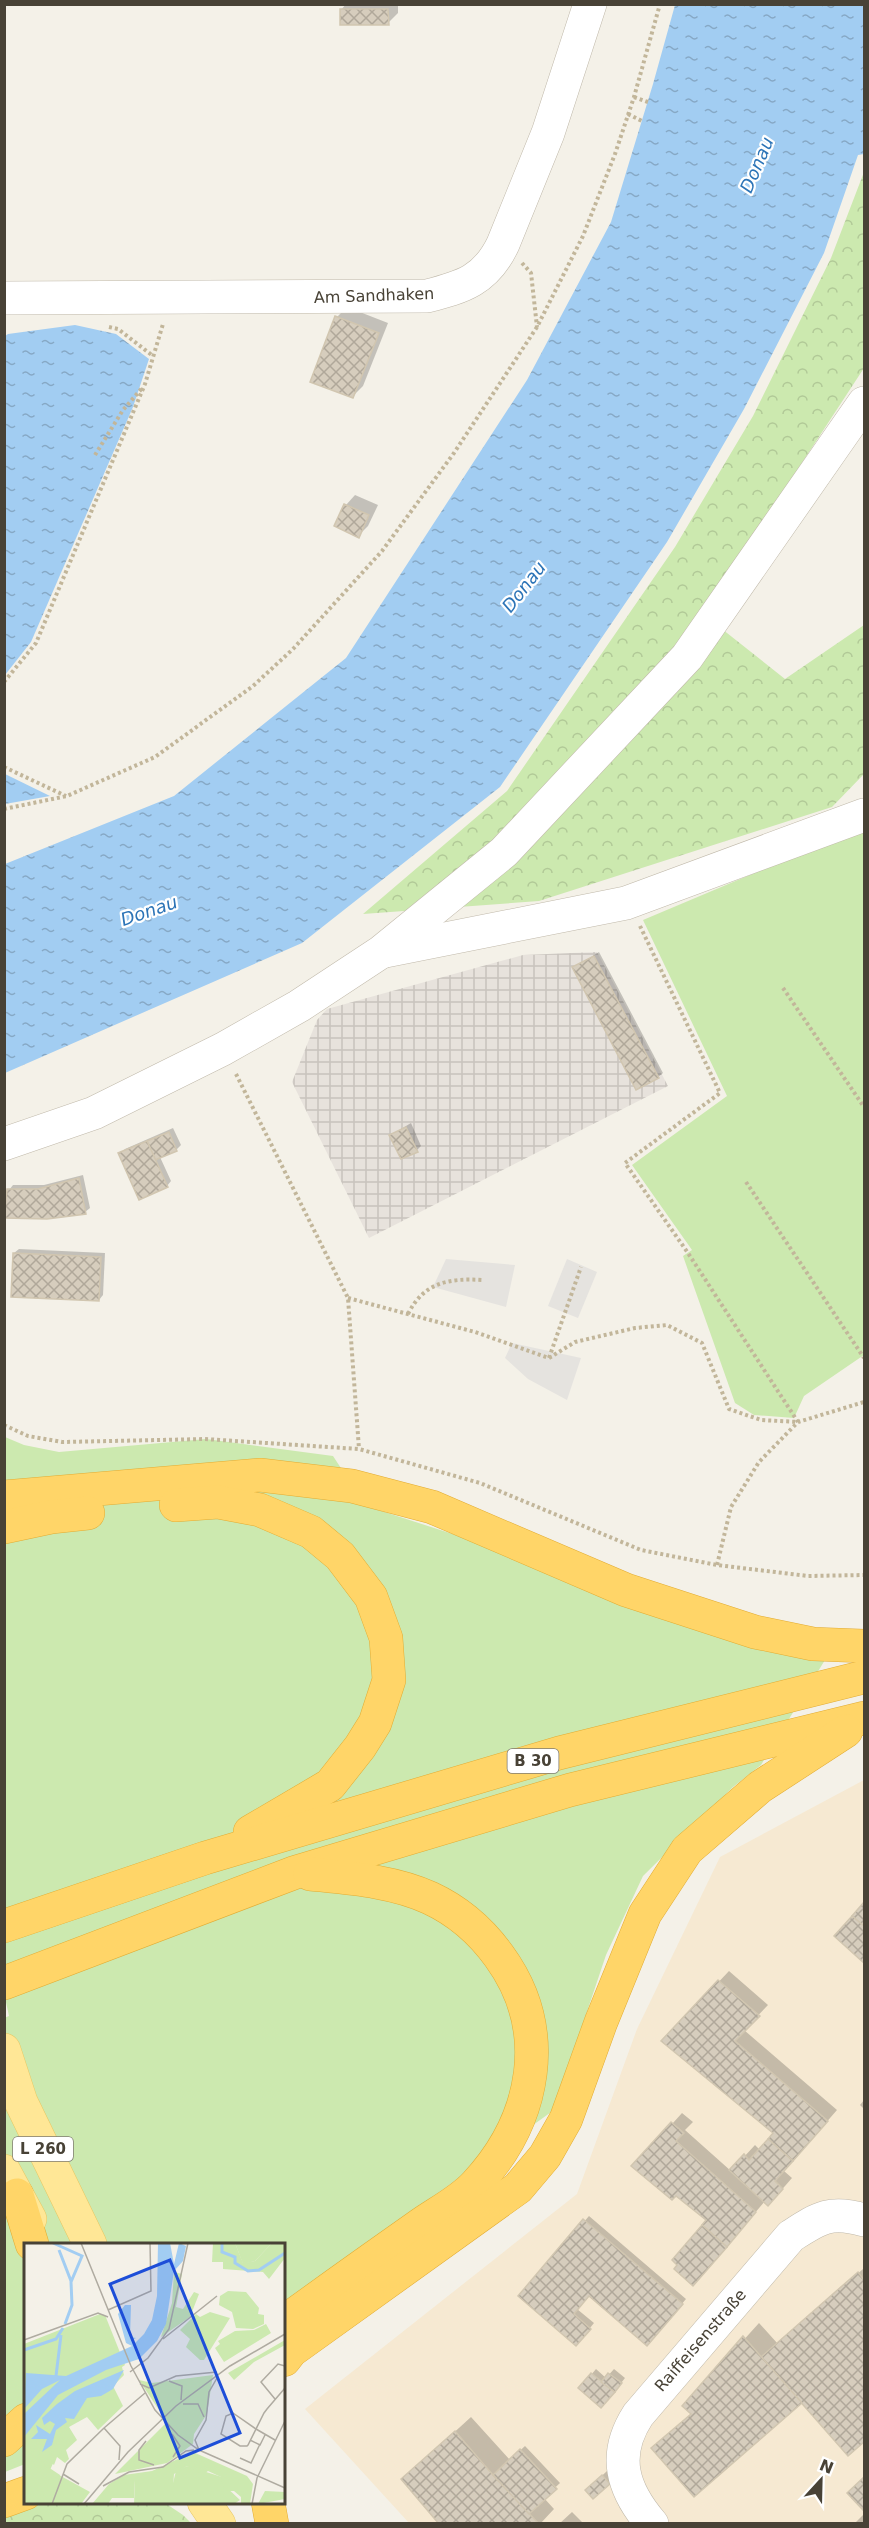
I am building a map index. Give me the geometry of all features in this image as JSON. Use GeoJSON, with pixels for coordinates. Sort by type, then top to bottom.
{"type":"FeatureCollection","features":[{"type":"Feature","properties":{"kind":"highway"},"geometry":{"type":"LineString","coordinates":[[4,1497],[260,1475],[352,1486],[432,1507],[626,1590],[755,1632],[813,1644],[864,1646]]}},
{"type":"Feature","properties":{"kind":"highway"},"geometry":{"type":"LineString","coordinates":[[4,1527],[51,1517],[218,1502],[260,1510],[311,1532],[340,1556],[371,1597],[386,1638],[389,1680],[375,1723],[330,1785],[205,1857]]}},
{"type":"Feature","properties":{"kind":"highway","name":"B 30"},"geometry":{"type":"LineString","coordinates":[[10,1924],[205,1857],[559,1753],[864,1677]]}},
{"type":"Feature","properties":{"kind":"highway"},"geometry":{"type":"LineString","coordinates":[[285,2359],[291,2351],[518,2188],[545,2156],[566,2119],[601,2022],[645,1914],[687,1850],[760,1787],[864,1718]]}},
{"type":"Feature","properties":{"kind":"highway","name":"B 30"},"geometry":{"type":"LineString","coordinates":[[15,1979],[296,1872],[570,1790],[864,1718]]}},
{"type":"Feature","properties":{"kind":"highway"},"geometry":{"type":"LineString","coordinates":[[285,2321],[475,2186],[510,2139],[528,2091],[532,2061],[531,2030],[526,2006],[514,1976],[477,1929],[457,1913],[429,1897],[401,1888],[296,1872]]}},
{"type":"Feature","properties":{"kind":"highway"},"geometry":{"type":"LineString","coordinates":[[11,2183],[32,2243]]}},
{"type":"Feature","properties":{"kind":"highway"},"geometry":{"type":"LineString","coordinates":[[4,2440],[24,2422]]}},
{"type":"Feature","properties":{"kind":"highway"},"geometry":{"type":"LineString","coordinates":[[4,2500],[24,2494]]}},
{"type":"Feature","properties":{"kind":"highway"},"geometry":{"type":"LineString","coordinates":[[268,2504],[271,2523]]}},
{"type":"Feature","properties":{"kind":"main road","name":"L 260"},"geometry":{"type":"LineString","coordinates":[[4,2050],[21,2102],[90,2243]]}},
{"type":"Feature","properties":{"kind":"main road"},"geometry":{"type":"LineString","coordinates":[[11,2183],[43,2243]]}},
{"type":"Feature","properties":{"kind":"main road"},"geometry":{"type":"LineString","coordinates":[[205,2504],[219,2523]]}},
{"type":"Feature","properties":{"kind":"main road"},"geometry":{"type":"LineString","coordinates":[[257,2504],[271,2523]]}},
{"type":"Feature","properties":{"kind":"street","name":"Am Sandhaken"},"geometry":{"type":"LineString","coordinates":[[4,298],[427,296],[454,290],[473,281],[494,262],[503,244],[548,133],[590,4]]}},
{"type":"Feature","properties":{"kind":"street"},"geometry":{"type":"LineString","coordinates":[[4,1144],[94,1113],[223,1048],[299,1006],[381,952],[504,852],[687,657],[864,403]]}},
{"type":"Feature","properties":{"kind":"street"},"geometry":{"type":"LineString","coordinates":[[381,952],[626,903],[864,815]]}},
{"type":"Feature","properties":{"kind":"street","name":"Raiffeisenstraße"},"geometry":{"type":"LineString","coordinates":[[652,2523],[637,2503],[623,2474],[623,2453],[627,2432],[638,2415],[791,2236],[814,2221],[835,2214],[864,2220]]}},
{"type":"Feature","properties":{"kind":"path"},"geometry":{"type":"LineString","coordinates":[[4,809],[67,796],[155,757],[253,686],[293,649],[382,551],[454,453],[537,327],[583,236],[634,97],[660,4]]}},
{"type":"Feature","properties":{"kind":"path"},"geometry":{"type":"LineString","coordinates":[[634,97],[648,102]]}},
{"type":"Feature","properties":{"kind":"path"},"geometry":{"type":"LineString","coordinates":[[628,114],[642,121]]}},
{"type":"Feature","properties":{"kind":"path"},"geometry":{"type":"LineString","coordinates":[[503,244],[531,273],[537,327]]}},
{"type":"Feature","properties":{"kind":"path"},"geometry":{"type":"LineString","coordinates":[[4,682],[36,643],[145,384],[172,298]]}},
{"type":"Feature","properties":{"kind":"path"},"geometry":{"type":"LineString","coordinates":[[99,325],[118,329],[153,356]]}},
{"type":"Feature","properties":{"kind":"path"},"geometry":{"type":"LineString","coordinates":[[95,455],[123,410],[145,384]]}},
{"type":"Feature","properties":{"kind":"path"},"geometry":{"type":"LineString","coordinates":[[4,767],[67,796]]}},
{"type":"Feature","properties":{"kind":"path"},"geometry":{"type":"LineString","coordinates":[[626,903],[637,920],[720,1093],[625,1163],[688,1253],[798,1422]]}},
{"type":"Feature","properties":{"kind":"path"},"geometry":{"type":"LineString","coordinates":[[783,988],[864,1107]]}},
{"type":"Feature","properties":{"kind":"path"},"geometry":{"type":"LineString","coordinates":[[223,1048],[348,1299],[359,1449]]}},
{"type":"Feature","properties":{"kind":"path"},"geometry":{"type":"LineString","coordinates":[[746,1182],[864,1358]]}},
{"type":"Feature","properties":{"kind":"path"},"geometry":{"type":"LineString","coordinates":[[549,1358],[581,1267]]}},
{"type":"Feature","properties":{"kind":"path"},"geometry":{"type":"LineString","coordinates":[[408,1314],[416,1299],[433,1287],[457,1278],[483,1280]]}},
{"type":"Feature","properties":{"kind":"path"},"geometry":{"type":"LineString","coordinates":[[348,1299],[475,1332],[549,1358]]}},
{"type":"Feature","properties":{"kind":"path"},"geometry":{"type":"LineString","coordinates":[[549,1358],[575,1342],[635,1328],[667,1324],[702,1343],[729,1409],[761,1420],[798,1422],[864,1402]]}},
{"type":"Feature","properties":{"kind":"path"},"geometry":{"type":"LineString","coordinates":[[717,1565],[731,1507],[759,1462],[798,1422]]}},
{"type":"Feature","properties":{"kind":"path"},"geometry":{"type":"LineString","coordinates":[[4,1425],[28,1436],[62,1442],[207,1439],[359,1449],[480,1483],[641,1551],[717,1565],[808,1576],[864,1575]]}},
{"type":"Feature","properties":{"kind":"shaded area"},"geometry":{"type":"Polygon","coordinates":[[[597,952],[668,1086],[369,1238],[292,1082],[317,1020],[327,1009],[523,955],[597,952]]]}},
{"type":"Feature","properties":{"kind":"shaded area"},"geometry":{"type":"Polygon","coordinates":[[[446,1259],[515,1265],[506,1307],[433,1287],[446,1259]]]}},
{"type":"Feature","properties":{"kind":"shaded area"},"geometry":{"type":"Polygon","coordinates":[[[567,1259],[597,1272],[578,1318],[548,1306],[567,1259]]]}},
{"type":"Feature","properties":{"kind":"shaded area"},"geometry":{"type":"Polygon","coordinates":[[[512,1343],[581,1358],[567,1400],[528,1379],[505,1358],[512,1343]]]}},
{"type":"Feature","properties":{"kind":"shaded area"},"geometry":{"type":"Polygon","coordinates":[[[864,1780],[864,2523],[409,2523],[305,2409],[577,2194],[637,2029],[720,1857],[864,1780]]]}},
{"type":"Feature","properties":{"kind":"green space"},"geometry":{"type":"Polygon","coordinates":[[[864,172],[864,368],[703,614],[785,679],[864,625],[864,774],[832,807],[539,901],[363,914],[507,791],[675,547],[753,416],[831,258],[864,172]]]}},
{"type":"Feature","properties":{"kind":"green space"},"geometry":{"type":"Polygon","coordinates":[[[864,827],[864,1355],[804,1396],[794,1418],[754,1415],[735,1403],[683,1256],[692,1250],[632,1165],[727,1096],[643,920],[864,827]]]}},
{"type":"Feature","properties":{"kind":"green space"},"geometry":{"type":"Polygon","coordinates":[[[5,1437],[24,1445],[59,1452],[206,1439],[333,1456],[366,1506],[828,1655],[761,1765],[733,1787],[643,1876],[606,1955],[554,2110],[285,2304],[285,2243],[24,2243],[24,2464],[5,2472],[4,2018],[9,2016],[4,1993],[5,1437]]]}},
{"type":"Feature","properties":{"kind":"green space"},"geometry":{"type":"Polygon","coordinates":[[[24,2503],[166,2504],[191,2523],[5,2523],[4,2509],[24,2503]]]}},
{"type":"Feature","properties":{"kind":"water","name":"Donau"},"geometry":{"type":"Polygon","coordinates":[[[675,5],[864,5],[864,154],[858,155],[824,253],[744,409],[667,542],[500,787],[302,943],[5,1073],[5,864],[174,796],[346,658],[527,380],[611,222],[675,5]]]}},
{"type":"Feature","properties":{"kind":"water"},"geometry":{"type":"Polygon","coordinates":[[[75,325],[116,334],[149,359],[133,407],[31,642],[5,675],[5,336],[75,325]]]}},
{"type":"Feature","properties":{"kind":"water"},"geometry":{"type":"Polygon","coordinates":[[[5,774],[50,796],[5,804],[5,774]]]}},
{"type":"Feature","properties":{"kind":"building"},"geometry":{"type":"Polygon","coordinates":[[[340,9],[388,9],[389,25],[340,25],[340,9]]]}},
{"type":"Feature","properties":{"kind":"building"},"geometry":{"type":"Polygon","coordinates":[[[335,316],[379,333],[353,398],[310,382],[335,316]]]}},
{"type":"Feature","properties":{"kind":"building"},"geometry":{"type":"Polygon","coordinates":[[[344,504],[369,515],[359,538],[334,526],[344,504]]]}},
{"type":"Feature","properties":{"kind":"building"},"geometry":{"type":"Polygon","coordinates":[[[594,956],[659,1078],[636,1090],[572,967],[594,956]]]}},
{"type":"Feature","properties":{"kind":"building"},"geometry":{"type":"Polygon","coordinates":[[[406,1127],[418,1152],[401,1159],[389,1135],[406,1127]]]}},
{"type":"Feature","properties":{"kind":"building"},"geometry":{"type":"Polygon","coordinates":[[[169,1132],[177,1151],[155,1160],[147,1141],[169,1132]]]}},
{"type":"Feature","properties":{"kind":"building"},"geometry":{"type":"Polygon","coordinates":[[[147,1141],[168,1187],[139,1200],[118,1153],[147,1141]]]}},
{"type":"Feature","properties":{"kind":"building"},"geometry":{"type":"Polygon","coordinates":[[[79,1178],[86,1214],[47,1219],[4,1218],[7,1189],[38,1189],[79,1178]]]}},
{"type":"Feature","properties":{"kind":"building"},"geometry":{"type":"Polygon","coordinates":[[[13,1253],[101,1257],[99,1301],[11,1297],[13,1253]]]}},
{"type":"Feature","properties":{"kind":"building"},"geometry":{"type":"Polygon","coordinates":[[[864,1902],[864,1926],[852,1916],[864,1902]]]}},
{"type":"Feature","properties":{"kind":"building"},"geometry":{"type":"Polygon","coordinates":[[[852,1916],[864,1926],[864,1963],[834,1936],[852,1916]]]}},
{"type":"Feature","properties":{"kind":"building"},"geometry":{"type":"Polygon","coordinates":[[[718,1980],[760,2016],[735,2041],[828,2121],[793,2161],[768,2139],[773,2133],[661,2041],[718,1980]]]}},
{"type":"Feature","properties":{"kind":"building"},"geometry":{"type":"Polygon","coordinates":[[[671,2122],[684,2133],[676,2141],[756,2212],[727,2247],[702,2225],[706,2220],[676,2196],[672,2200],[631,2166],[671,2122]]]}},
{"type":"Feature","properties":{"kind":"building"},"geometry":{"type":"Polygon","coordinates":[[[768,2139],[793,2161],[775,2181],[783,2189],[768,2206],[729,2170],[744,2154],[749,2160],[768,2139]]]}},
{"type":"Feature","properties":{"kind":"building"},"geometry":{"type":"Polygon","coordinates":[[[583,2219],[683,2304],[647,2346],[589,2296],[574,2314],[591,2329],[576,2346],[518,2296],[583,2219]]]}},
{"type":"Feature","properties":{"kind":"building"},"geometry":{"type":"Polygon","coordinates":[[[702,2225],[727,2247],[693,2286],[674,2269],[677,2265],[672,2260],[702,2225]]]}},
{"type":"Feature","properties":{"kind":"building"},"geometry":{"type":"Polygon","coordinates":[[[858,2272],[864,2280],[864,2442],[848,2456],[761,2357],[858,2272]]]}},
{"type":"Feature","properties":{"kind":"building"},"geometry":{"type":"Polygon","coordinates":[[[743,2336],[802,2403],[694,2497],[651,2448],[691,2414],[682,2406],[743,2336]]]}},
{"type":"Feature","properties":{"kind":"building"},"geometry":{"type":"Polygon","coordinates":[[[591,2373],[615,2392],[601,2408],[578,2388],[591,2373]]]}},
{"type":"Feature","properties":{"kind":"building"},"geometry":{"type":"Polygon","coordinates":[[[608,2373],[622,2383],[615,2392],[601,2382],[608,2373]]]}},
{"type":"Feature","properties":{"kind":"building"},"geometry":{"type":"Polygon","coordinates":[[[455,2431],[539,2524],[439,2524],[401,2479],[455,2431]]]}},
{"type":"Feature","properties":{"kind":"building"},"geometry":{"type":"Polygon","coordinates":[[[520,2449],[557,2489],[529,2514],[493,2475],[520,2449]]]}},
{"type":"Feature","properties":{"kind":"building"},"geometry":{"type":"Polygon","coordinates":[[[602,2475],[610,2484],[593,2499],[585,2490],[602,2475]]]}},
{"type":"Feature","properties":{"kind":"building"},"geometry":{"type":"Polygon","coordinates":[[[864,2477],[864,2511],[847,2493],[864,2477]]]}}]}
